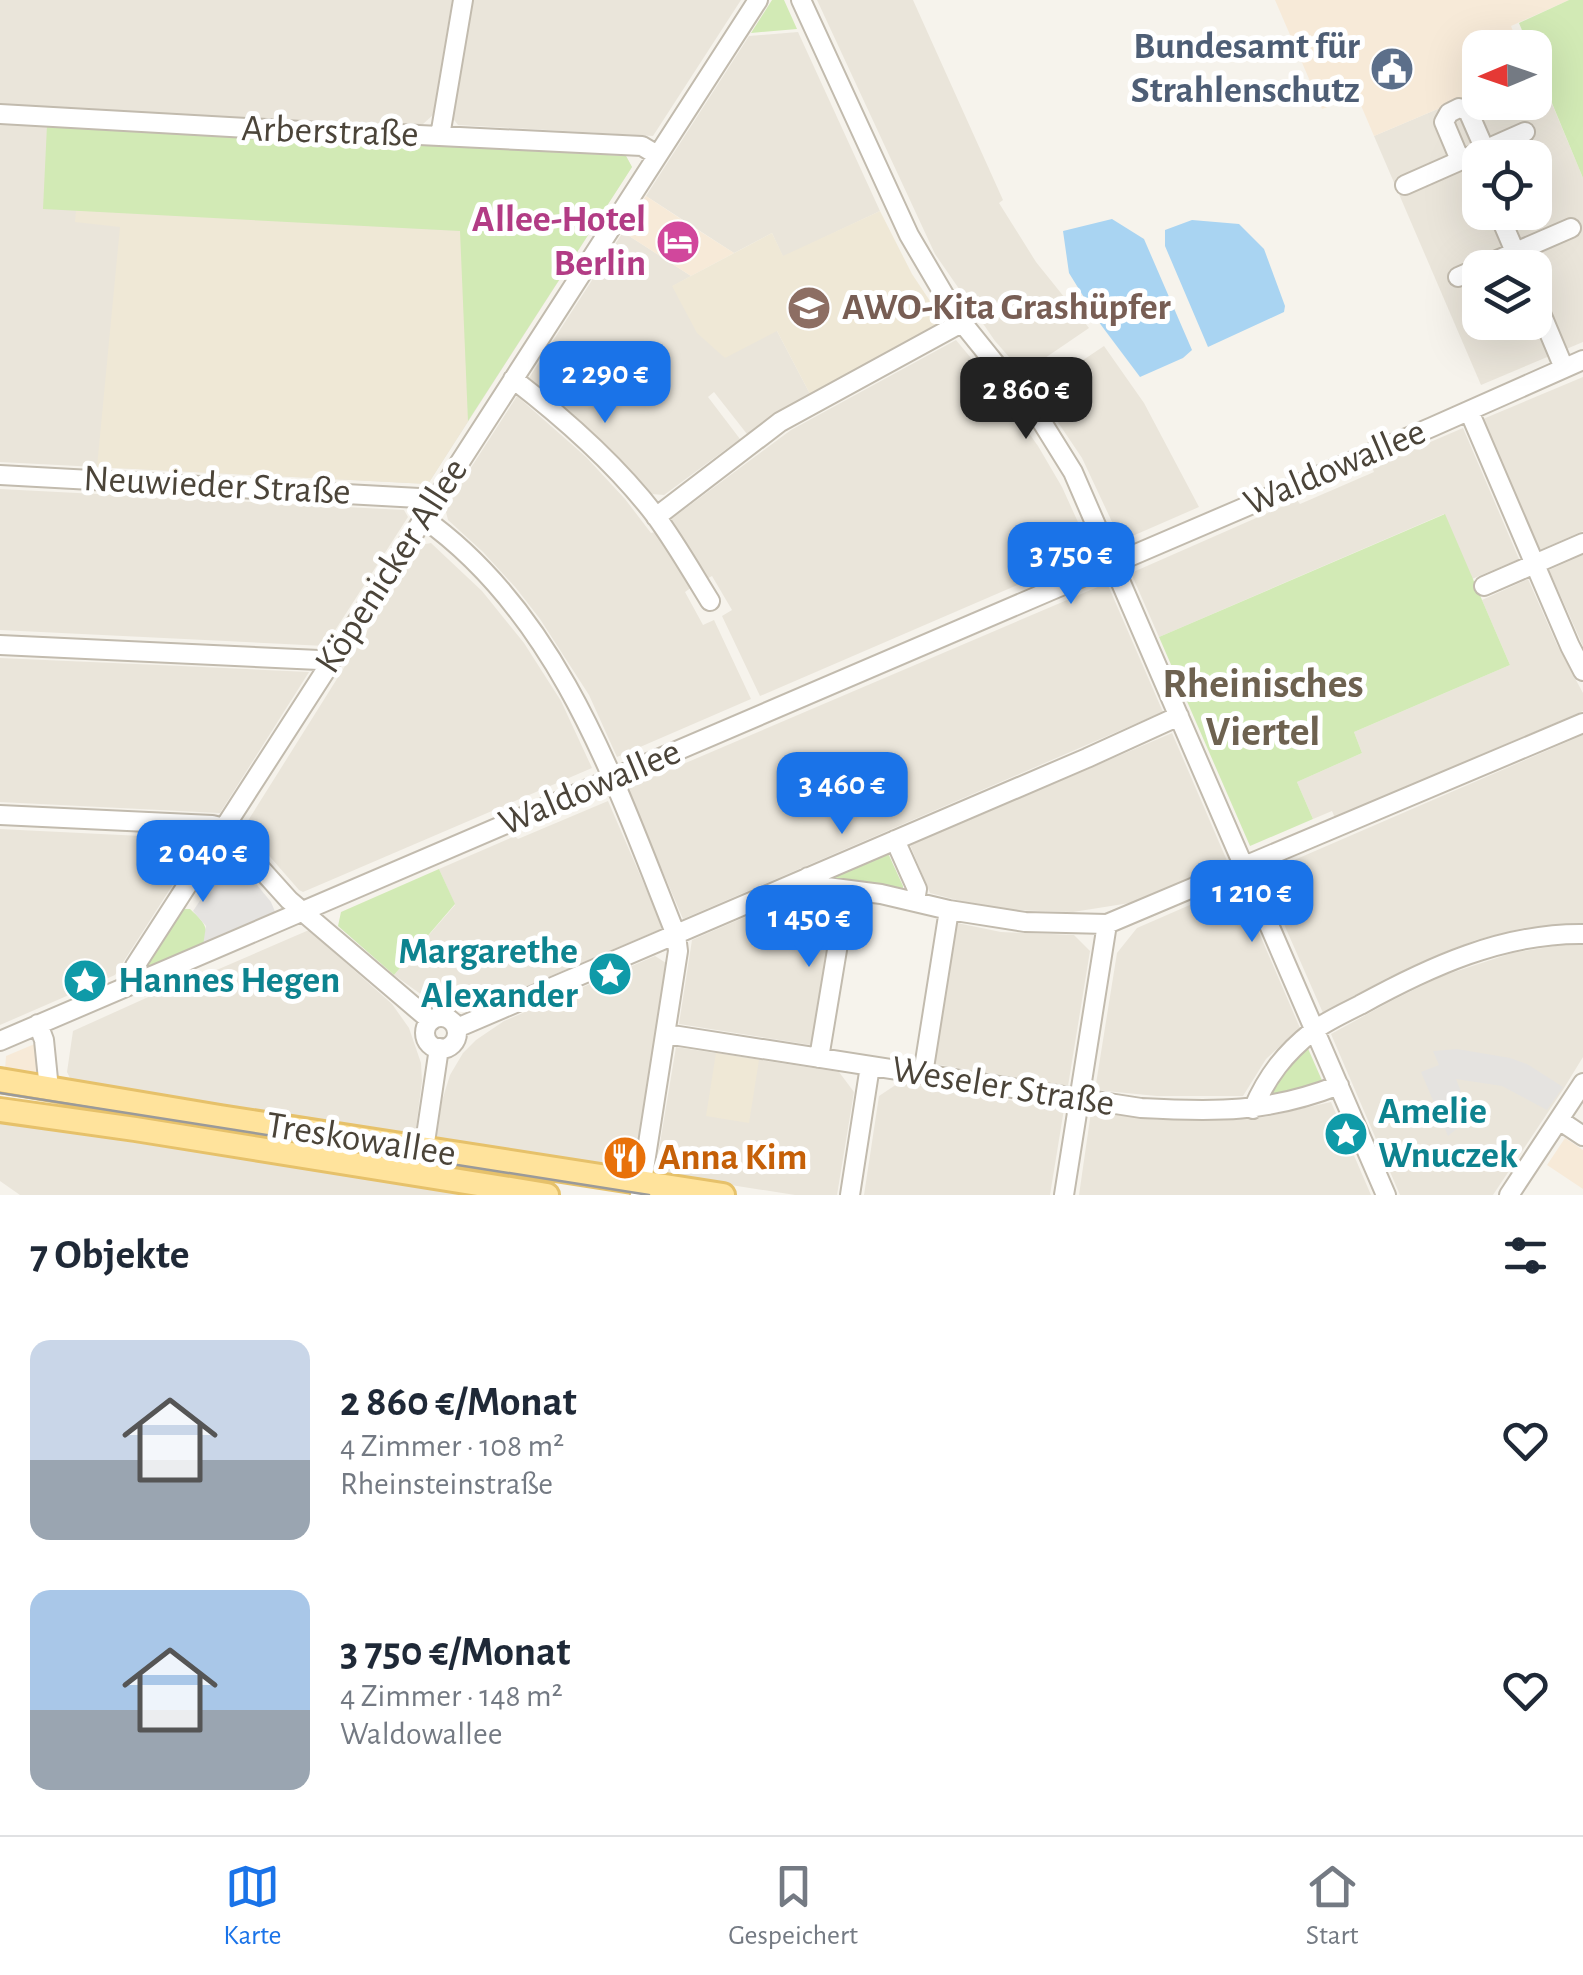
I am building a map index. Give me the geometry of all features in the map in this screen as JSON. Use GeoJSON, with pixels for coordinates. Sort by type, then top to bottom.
{"type":"FeatureCollection","features":[{"type":"Feature","properties":{"kind":"main road","name":"Treskowallee"},"geometry":{"type":"LineString","coordinates":[[0,1080],[424,1149],[641,1189],[723,1195]]}},
{"type":"Feature","properties":{"kind":"main road","name":"Treskowallee"},"geometry":{"type":"LineString","coordinates":[[0,1110],[547,1195]]}},
{"type":"Feature","properties":{"kind":"street"},"geometry":{"type":"LineString","coordinates":[[440,136],[463,0]]}},
{"type":"Feature","properties":{"kind":"street","name":"Köpenicker Allee"},"geometry":{"type":"LineString","coordinates":[[135,984],[133,969],[758,0]]}},
{"type":"Feature","properties":{"kind":"street"},"geometry":{"type":"LineString","coordinates":[[801,0],[910,235],[962,322],[1040,419],[1072,472],[1386,1195]]}},
{"type":"Feature","properties":{"kind":"street","name":"Arberstraße"},"geometry":{"type":"LineString","coordinates":[[0,114],[642,146],[658,155]]}},
{"type":"Feature","properties":{"kind":"street"},"geometry":{"type":"LineString","coordinates":[[1510,140],[1525,132]]}},
{"type":"Feature","properties":{"kind":"street"},"geometry":{"type":"LineString","coordinates":[[1405,184],[1462,164]]}},
{"type":"Feature","properties":{"kind":"street"},"geometry":{"type":"LineString","coordinates":[[1535,250],[1571,228]]}},
{"type":"Feature","properties":{"kind":"street"},"geometry":{"type":"LineString","coordinates":[[1458,277],[1462,276]]}},
{"type":"Feature","properties":{"kind":"street"},"geometry":{"type":"LineString","coordinates":[[656,517],[780,422],[962,322]]}},
{"type":"Feature","properties":{"kind":"street"},"geometry":{"type":"LineString","coordinates":[[1552,339],[1564,368]]}},
{"type":"Feature","properties":{"kind":"street","name":"Waldowallee"},"geometry":{"type":"LineString","coordinates":[[0,1041],[1583,360]]}},
{"type":"Feature","properties":{"kind":"street"},"geometry":{"type":"LineString","coordinates":[[513,379],[593,447],[656,517],[710,601]]}},
{"type":"Feature","properties":{"kind":"street"},"geometry":{"type":"LineString","coordinates":[[1469,411],[1583,670]]}},
{"type":"Feature","properties":{"kind":"street","name":"Neuwieder Straße"},"geometry":{"type":"LineString","coordinates":[[0,475],[419,498],[427,512]]}},
{"type":"Feature","properties":{"kind":"street"},"geometry":{"type":"LineString","coordinates":[[427,512],[489,576],[536,634],[575,698],[676,935],[678,952],[641,1189]]}},
{"type":"Feature","properties":{"kind":"street"},"geometry":{"type":"LineString","coordinates":[[1484,586],[1583,543]]}},
{"type":"Feature","properties":{"kind":"street"},"geometry":{"type":"LineString","coordinates":[[0,645],[319,660],[327,666]]}},
{"type":"Feature","properties":{"kind":"street"},"geometry":{"type":"LineString","coordinates":[[456,1028],[1179,716]]}},
{"type":"Feature","properties":{"kind":"street"},"geometry":{"type":"LineString","coordinates":[[808,877],[812,885],[1025,922],[1106,924],[1583,723]]}},
{"type":"Feature","properties":{"kind":"street"},"geometry":{"type":"LineString","coordinates":[[0,815],[224,828],[289,900],[431,1021]]}},
{"type":"Feature","properties":{"kind":"street"},"geometry":{"type":"LineString","coordinates":[[895,840],[917,889],[915,901]]}},
{"type":"Feature","properties":{"kind":"street"},"geometry":{"type":"LineString","coordinates":[[819,1058],[847,890]]}},
{"type":"Feature","properties":{"kind":"street"},"geometry":{"type":"LineString","coordinates":[[923,1074],[949,910]]}},
{"type":"Feature","properties":{"kind":"street"},"geometry":{"type":"LineString","coordinates":[[1064,1195],[1106,924]]}},
{"type":"Feature","properties":{"kind":"street"},"geometry":{"type":"LineString","coordinates":[[1253,1108],[1273,1071],[1314,1030],[1382,993],[1481,949],[1534,937],[1583,934]]}},
{"type":"Feature","properties":{"kind":"street"},"geometry":{"type":"LineString","coordinates":[[440,1017],[450,1020],[456,1028],[455,1042],[447,1048],[433,1046],[426,1038],[431,1021],[440,1017]]}},
{"type":"Feature","properties":{"kind":"street"},"geometry":{"type":"LineString","coordinates":[[38,1024],[44,1040],[48,1088]]}},
{"type":"Feature","properties":{"kind":"street","name":"Weseler Straße"},"geometry":{"type":"LineString","coordinates":[[666,1034],[1141,1108],[1253,1108],[1306,1098],[1338,1085]]}},
{"type":"Feature","properties":{"kind":"street"},"geometry":{"type":"LineString","coordinates":[[424,1149],[439,1048]]}},
{"type":"Feature","properties":{"kind":"street"},"geometry":{"type":"LineString","coordinates":[[850,1195],[870,1066]]}},
{"type":"Feature","properties":{"kind":"street"},"geometry":{"type":"LineString","coordinates":[[1509,1195],[1583,1084]]}},
{"type":"Feature","properties":{"kind":"street"},"geometry":{"type":"LineString","coordinates":[[1560,1120],[1583,1136]]}},
{"type":"Feature","properties":{"kind":"shaded area"},"geometry":{"type":"Polygon","coordinates":[[[0,0],[452,0],[433,115],[423,124],[409,124],[388,132],[0,113],[0,0]]]}},
{"type":"Feature","properties":{"kind":"shaded area"},"geometry":{"type":"Polygon","coordinates":[[[470,0],[741,0],[653,136],[458,125],[451,116],[470,0]]]}},
{"type":"Feature","properties":{"kind":"shaded area"},"geometry":{"type":"Polygon","coordinates":[[[817,0],[913,0],[1003,200],[999,203],[1036,262],[1089,328],[1023,373],[995,341],[935,254],[817,0]]]}},
{"type":"Feature","properties":{"kind":"shaded area","name":"Bundesamt für Strahlenschutz"},"geometry":{"type":"Polygon","coordinates":[[[1275,0],[1569,0],[1511,26],[1513,30],[1462,30],[1462,99],[1374,136],[1357,96],[1322,109],[1275,0]]]}},
{"type":"Feature","properties":{"kind":"shaded area"},"geometry":{"type":"Polygon","coordinates":[[[798,32],[880,211],[783,257],[772,233],[734,253],[646,196],[749,36],[798,32]]]}},
{"type":"Feature","properties":{"kind":"shaded area"},"geometry":{"type":"Polygon","coordinates":[[[1462,99],[1462,120],[1552,120],[1552,104],[1583,178],[1583,342],[1481,385],[1374,136],[1462,99]]]}},
{"type":"Feature","properties":{"kind":"shaded area"},"geometry":{"type":"Polygon","coordinates":[[[0,123],[626,156],[632,167],[428,484],[0,462],[0,123]]]}},
{"type":"Feature","properties":{"kind":"shaded area","name":"Allee-Hotel Berlin"},"geometry":{"type":"Polygon","coordinates":[[[646,196],[734,253],[691,276],[623,232],[646,196]]]}},
{"type":"Feature","properties":{"kind":"shaded area"},"geometry":{"type":"Polygon","coordinates":[[[76,210],[461,231],[468,421],[428,484],[97,467],[120,227],[75,222],[76,210]]]}},
{"type":"Feature","properties":{"kind":"shaded area","name":"AWO-Kita Grashüpfer"},"geometry":{"type":"Polygon","coordinates":[[[880,211],[912,274],[944,322],[810,394],[777,331],[725,358],[697,333],[672,286],[772,233],[783,256],[880,211]]]}},
{"type":"Feature","properties":{"kind":"shaded area"},"geometry":{"type":"Polygon","coordinates":[[[623,232],[691,276],[673,286],[777,331],[810,394],[747,434],[714,392],[708,397],[740,439],[664,495],[651,494],[644,488],[587,428],[529,378],[623,232]]]}},
{"type":"Feature","properties":{"kind":"shaded area"},"geometry":{"type":"Polygon","coordinates":[[[956,340],[1038,446],[1092,553],[760,696],[722,616],[732,610],[712,576],[705,580],[669,526],[670,520],[791,430],[956,340]]]}},
{"type":"Feature","properties":{"kind":"shaded area"},"geometry":{"type":"Polygon","coordinates":[[[1104,346],[1144,403],[1199,507],[1121,541],[1082,458],[1037,391],[1104,346]]]}},
{"type":"Feature","properties":{"kind":"shaded area"},"geometry":{"type":"Polygon","coordinates":[[[1583,377],[1583,531],[1540,550],[1483,419],[1583,377]]]}},
{"type":"Feature","properties":{"kind":"shaded area"},"geometry":{"type":"Polygon","coordinates":[[[517,396],[586,457],[651,533],[661,539],[692,587],[685,592],[703,625],[714,620],[751,699],[617,757],[589,695],[540,619],[483,552],[448,520],[445,508],[517,396]]]}},
{"type":"Feature","properties":{"kind":"shaded area"},"geometry":{"type":"Polygon","coordinates":[[[1463,428],[1519,559],[1472,579],[1444,514],[1159,637],[1131,573],[1297,500],[1300,504],[1374,472],[1372,467],[1463,428]]]}},
{"type":"Feature","properties":{"kind":"shaded area"},"geometry":{"type":"Polygon","coordinates":[[[0,489],[404,510],[408,517],[325,646],[0,630],[0,489]]]}},
{"type":"Feature","properties":{"kind":"shaded area"},"geometry":{"type":"Polygon","coordinates":[[[431,543],[482,591],[524,643],[561,701],[592,768],[303,892],[244,827],[421,545],[431,543]]]}},
{"type":"Feature","properties":{"kind":"shaded area"},"geometry":{"type":"Polygon","coordinates":[[[1583,555],[1583,646],[1549,570],[1583,555]]]}},
{"type":"Feature","properties":{"kind":"shaded area"},"geometry":{"type":"Polygon","coordinates":[[[1528,579],[1583,693],[1583,711],[1335,818],[1332,811],[1313,819],[1297,782],[1362,753],[1354,732],[1510,665],[1482,600],[1528,579]]]}},
{"type":"Feature","properties":{"kind":"shaded area"},"geometry":{"type":"Polygon","coordinates":[[[1107,583],[1163,712],[683,919],[627,788],[1107,583]]]}},
{"type":"Feature","properties":{"kind":"shaded area"},"geometry":{"type":"Polygon","coordinates":[[[0,658],[309,672],[220,813],[0,802],[0,658]]]}},
{"type":"Feature","properties":{"kind":"shaded area"},"geometry":{"type":"Polygon","coordinates":[[[1172,733],[1228,863],[1136,902],[1073,912],[1012,910],[930,893],[910,845],[1172,733]]]}},
{"type":"Feature","properties":{"kind":"shaded area"},"geometry":{"type":"Polygon","coordinates":[[[1583,735],[1583,923],[1523,928],[1476,940],[1387,978],[1323,1013],[1262,874],[1583,735]]]}},
{"type":"Feature","properties":{"kind":"shaded area"},"geometry":{"type":"Polygon","coordinates":[[[608,801],[663,928],[490,1002],[443,1003],[422,995],[394,975],[455,905],[439,869],[608,801]]]}},
{"type":"Feature","properties":{"kind":"shaded area"},"geometry":{"type":"Polygon","coordinates":[[[0,829],[202,839],[115,975],[0,1025],[0,829]]]}},
{"type":"Feature","properties":{"kind":"shaded area"},"geometry":{"type":"Polygon","coordinates":[[[234,857],[271,902],[276,914],[203,946],[206,926],[193,911],[226,862],[234,857]]]}},
{"type":"Feature","properties":{"kind":"shaded area"},"geometry":{"type":"Polygon","coordinates":[[[1238,884],[1300,1028],[1266,1059],[1243,1096],[1157,1096],[1095,1090],[1117,953],[1137,928],[1238,884]]]}},
{"type":"Feature","properties":{"kind":"shaded area"},"geometry":{"type":"Polygon","coordinates":[[[789,898],[834,901],[811,1045],[679,1024],[692,940],[789,898]]]}},
{"type":"Feature","properties":{"kind":"shaded area"},"geometry":{"type":"Polygon","coordinates":[[[957,923],[1001,932],[1074,935],[1090,951],[1068,1086],[934,1064],[957,923]]]}},
{"type":"Feature","properties":{"kind":"shaded area"},"geometry":{"type":"Polygon","coordinates":[[[309,930],[392,1004],[409,1028],[421,1063],[422,1081],[415,1136],[80,1083],[70,1078],[67,1072],[73,1031],[309,930]]]}},
{"type":"Feature","properties":{"kind":"shaded area"},"geometry":{"type":"Polygon","coordinates":[[[1583,945],[1583,1057],[1564,1088],[1493,1195],[1400,1195],[1331,1034],[1442,976],[1512,953],[1583,945]]]}},
{"type":"Feature","properties":{"kind":"shaded area"},"geometry":{"type":"Polygon","coordinates":[[[655,956],[666,963],[633,1170],[436,1140],[450,1075],[476,1040],[504,1021],[655,956]]]}},
{"type":"Feature","properties":{"kind":"shaded area"},"geometry":{"type":"Polygon","coordinates":[[[37,1043],[37,1073],[5,1070],[6,1056],[37,1043]]]}},
{"type":"Feature","properties":{"kind":"shaded area"},"geometry":{"type":"Polygon","coordinates":[[[676,1047],[839,1072],[854,1092],[837,1195],[795,1195],[655,1173],[676,1047]]]}},
{"type":"Feature","properties":{"kind":"shaded area"},"geometry":{"type":"Polygon","coordinates":[[[1457,1049],[1527,1064],[1563,1087],[1547,1110],[1502,1086],[1456,1079],[1471,1117],[1448,1136],[1421,1072],[1439,1065],[1433,1051],[1457,1049]]]}},
{"type":"Feature","properties":{"kind":"shaded area"},"geometry":{"type":"Polygon","coordinates":[[[716,1053],[759,1060],[749,1123],[706,1116],[716,1053]]]}},
{"type":"Feature","properties":{"kind":"shaded area"},"geometry":{"type":"Polygon","coordinates":[[[900,1082],[1064,1109],[1050,1195],[864,1195],[879,1096],[900,1082]]]}},
{"type":"Feature","properties":{"kind":"shaded area"},"geometry":{"type":"Polygon","coordinates":[[[1331,1102],[1371,1195],[1079,1195],[1091,1112],[1158,1120],[1222,1120],[1265,1117],[1331,1102]]]}},
{"type":"Feature","properties":{"kind":"shaded area"},"geometry":{"type":"Polygon","coordinates":[[[0,1123],[471,1195],[20,1195],[0,1181],[0,1123]]]}},
{"type":"Feature","properties":{"kind":"shaded area"},"geometry":{"type":"Polygon","coordinates":[[[1565,1138],[1583,1150],[1583,1189],[1547,1165],[1565,1138]]]}},
{"type":"Feature","properties":{"kind":"green space"},"geometry":{"type":"Polygon","coordinates":[[[772,0],[784,0],[797,29],[751,33],[772,0]]]}},
{"type":"Feature","properties":{"kind":"green space"},"geometry":{"type":"Polygon","coordinates":[[[1569,0],[1583,0],[1583,178],[1552,103],[1552,30],[1522,30],[1519,23],[1569,0]]]}},
{"type":"Feature","properties":{"kind":"green space"},"geometry":{"type":"Polygon","coordinates":[[[47,125],[626,156],[632,167],[468,421],[460,231],[43,209],[47,125]]]}},
{"type":"Feature","properties":{"kind":"green space"},"geometry":{"type":"Polygon","coordinates":[[[1445,514],[1510,665],[1354,732],[1362,753],[1297,782],[1313,819],[1250,846],[1159,637],[1445,514]]]}},
{"type":"Feature","properties":{"kind":"green space"},"geometry":{"type":"Polygon","coordinates":[[[887,851],[903,891],[823,878],[887,851]]]}},
{"type":"Feature","properties":{"kind":"green space"},"geometry":{"type":"Polygon","coordinates":[[[439,869],[455,904],[394,975],[338,926],[341,912],[439,869]]]}},
{"type":"Feature","properties":{"kind":"green space"},"geometry":{"type":"Polygon","coordinates":[[[182,909],[190,909],[204,925],[203,946],[149,968],[147,964],[182,909]]]}},
{"type":"Feature","properties":{"kind":"green space"},"geometry":{"type":"Polygon","coordinates":[[[1306,1044],[1324,1085],[1267,1098],[1271,1082],[1306,1044]]]}},
{"type":"Feature","properties":{"kind":"green space"},"geometry":{"type":"Polygon","coordinates":[[[77,1101],[609,1185],[609,1190],[472,1168],[471,1174],[76,1112],[77,1101]]]}},
{"type":"Feature","properties":{"kind":"water"},"geometry":{"type":"Polygon","coordinates":[[[1112,219],[1144,239],[1192,350],[1140,377],[1069,273],[1063,231],[1112,219]]]}},
{"type":"Feature","properties":{"kind":"water"},"geometry":{"type":"Polygon","coordinates":[[[1192,220],[1239,224],[1264,249],[1284,312],[1208,347],[1165,246],[1165,230],[1192,220]]]}},
{"type":"Feature","properties":{"kind":"tram line"},"geometry":{"type":"LineString","coordinates":[[0,1093],[649,1195]]}},
{"type":"Feature","properties":{"kind":"place","name":"Bundesamt für Strahlenschutz"},"geometry":{"type":"Point","coordinates":[1392,69]}},
{"type":"Feature","properties":{"kind":"place","name":"Allee-Hotel Berlin"},"geometry":{"type":"Point","coordinates":[678,242]}},
{"type":"Feature","properties":{"kind":"place","name":"AWO-Kita Grashüpfer"},"geometry":{"type":"Point","coordinates":[809,308]}},
{"type":"Feature","properties":{"kind":"place","name":"Margarethe Alexander"},"geometry":{"type":"Point","coordinates":[610,974]}},
{"type":"Feature","properties":{"kind":"place","name":"Hannes Hegen"},"geometry":{"type":"Point","coordinates":[85,981]}},
{"type":"Feature","properties":{"kind":"place","name":"Amelie Wnuczek"},"geometry":{"type":"Point","coordinates":[1346,1134]}},
{"type":"Feature","properties":{"kind":"place","name":"Anna Kim"},"geometry":{"type":"Point","coordinates":[625,1158]}},
{"type":"Feature","properties":{"kind":"district","name":"Rheinisches Viertel"},"geometry":{"type":"Point","coordinates":[1263,708]}}]}
